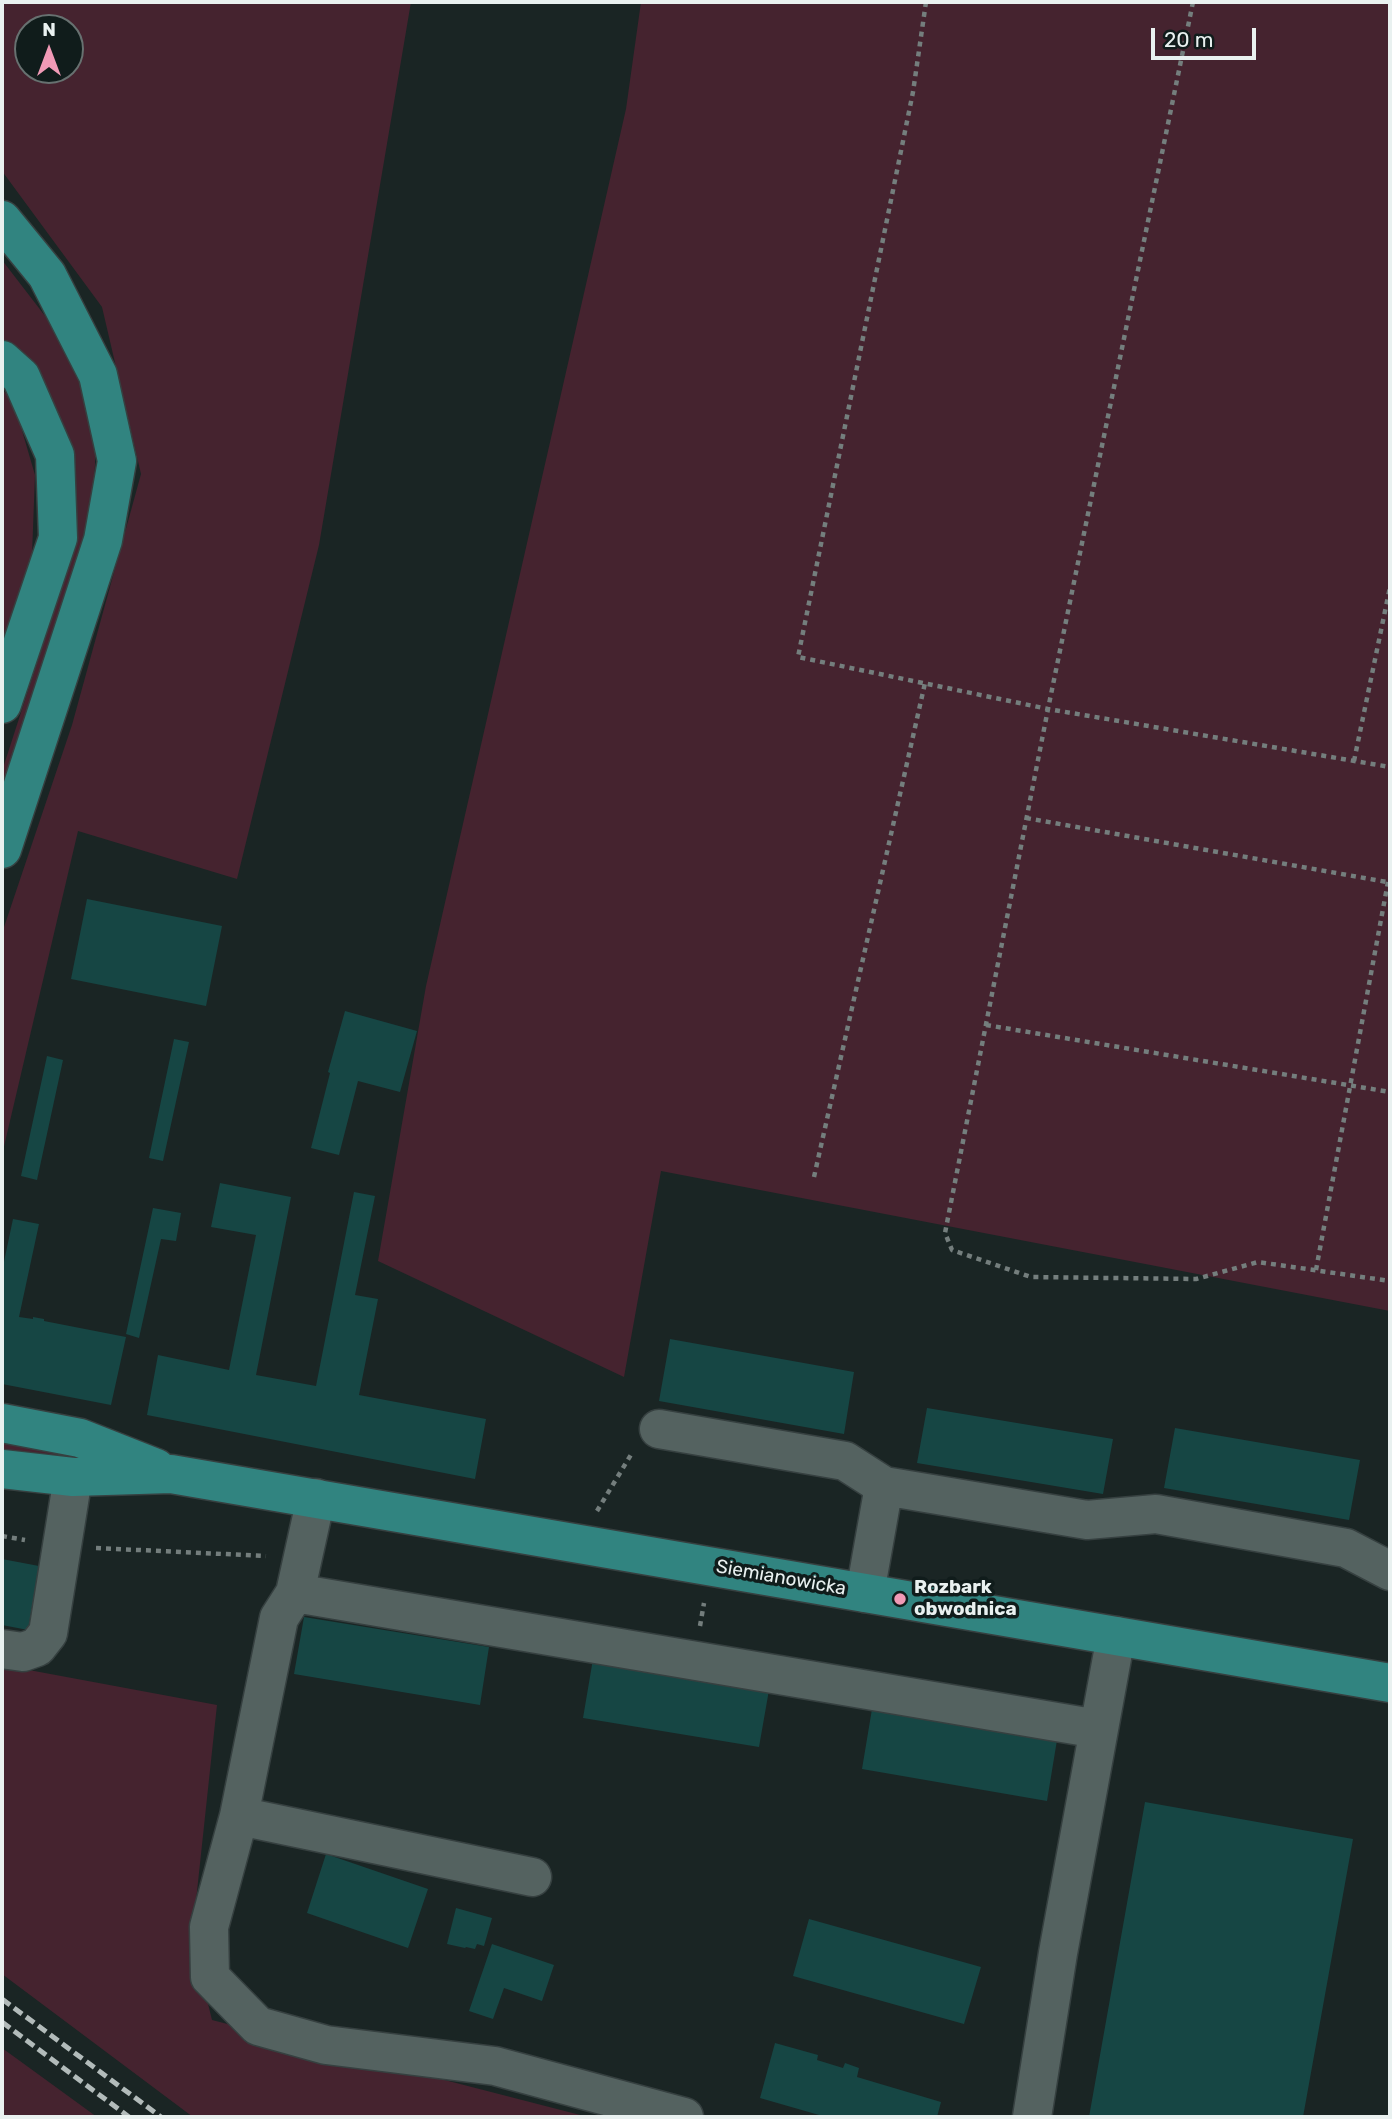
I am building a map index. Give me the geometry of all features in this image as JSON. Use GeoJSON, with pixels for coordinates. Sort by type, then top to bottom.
{"type":"FeatureCollection","features":[{"type":"Feature","properties":{"kind":"main road"},"geometry":{"type":"LineString","coordinates":[[2,220],[47,275],[98,375],[117,461],[103,540],[2,849]]}},
{"type":"Feature","properties":{"kind":"main road"},"geometry":{"type":"LineString","coordinates":[[2,360],[21,377],[55,455],[58,538],[2,704]]}},
{"type":"Feature","properties":{"kind":"main road","name":"Siemianowicka"},"geometry":{"type":"LineString","coordinates":[[2,1423],[80,1437],[171,1474]]}},
{"type":"Feature","properties":{"kind":"main road","name":"Siemianowicka"},"geometry":{"type":"LineString","coordinates":[[2,1469],[73,1477],[171,1474],[1390,1682]]}},
{"type":"Feature","properties":{"kind":"lane"},"geometry":{"type":"LineString","coordinates":[[659,1429],[845,1461],[884,1486],[1087,1520],[1156,1514],[1346,1548],[1390,1571]]}},
{"type":"Feature","properties":{"kind":"lane"},"geometry":{"type":"LineString","coordinates":[[2,1649],[23,1652],[37,1647],[48,1633],[73,1477]]}},
{"type":"Feature","properties":{"kind":"lane"},"geometry":{"type":"LineString","coordinates":[[865,1593],[884,1486]]}},
{"type":"Feature","properties":{"kind":"lane"},"geometry":{"type":"LineString","coordinates":[[316,1498],[298,1576],[279,1618],[239,1816],[209,1927],[210,1977],[258,2026],[326,2045],[495,2066],[684,2117]]}},
{"type":"Feature","properties":{"kind":"lane"},"geometry":{"type":"LineString","coordinates":[[298,1576],[1098,1729]]}},
{"type":"Feature","properties":{"kind":"lane"},"geometry":{"type":"LineString","coordinates":[[1032,2117],[1058,1953],[1116,1636]]}},
{"type":"Feature","properties":{"kind":"lane"},"geometry":{"type":"LineString","coordinates":[[239,1816],[532,1877]]}},
{"type":"Feature","properties":{"kind":"path"},"geometry":{"type":"LineString","coordinates":[[926,2],[911,105],[798,657],[1048,709],[1390,767]]}},
{"type":"Feature","properties":{"kind":"path"},"geometry":{"type":"LineString","coordinates":[[1193,2],[1026,818],[945,1233],[952,1250],[1031,1277],[1196,1279],[1258,1262],[1390,1281]]}},
{"type":"Feature","properties":{"kind":"path"},"geometry":{"type":"LineString","coordinates":[[1354,761],[1390,587]]}},
{"type":"Feature","properties":{"kind":"path"},"geometry":{"type":"LineString","coordinates":[[814,1177],[925,683]]}},
{"type":"Feature","properties":{"kind":"path"},"geometry":{"type":"LineString","coordinates":[[1026,818],[1389,883],[1316,1270]]}},
{"type":"Feature","properties":{"kind":"path"},"geometry":{"type":"LineString","coordinates":[[986,1025],[1390,1092]]}},
{"type":"Feature","properties":{"kind":"path"},"geometry":{"type":"LineString","coordinates":[[593,1518],[629,1455],[659,1429]]}},
{"type":"Feature","properties":{"kind":"path"},"geometry":{"type":"LineString","coordinates":[[62,1546],[298,1576]]}},
{"type":"Feature","properties":{"kind":"shaded area"},"geometry":{"type":"Polygon","coordinates":[[[2,2],[411,2],[319,545],[237,879],[78,831],[2,1155],[2,933],[72,725],[141,474],[102,307],[2,171],[2,2]]]}},
{"type":"Feature","properties":{"kind":"shaded area"},"geometry":{"type":"Polygon","coordinates":[[[641,2],[1390,2],[1390,1311],[661,1171],[624,1377],[378,1261],[426,986],[626,109],[641,2]]]}},
{"type":"Feature","properties":{"kind":"shaded area"},"geometry":{"type":"Polygon","coordinates":[[[2,260],[52,325],[77,372],[95,447],[95,465],[91,516],[2,798],[2,771],[60,592],[68,559],[2,342],[2,260]]]}},
{"type":"Feature","properties":{"kind":"shaded area"},"geometry":{"type":"Polygon","coordinates":[[[2,389],[14,403],[35,475],[32,555],[2,650],[2,389]]]}},
{"type":"Feature","properties":{"kind":"shaded area"},"geometry":{"type":"Polygon","coordinates":[[[2,1438],[84,1454],[84,1459],[2,1451],[2,1438]]]}},
{"type":"Feature","properties":{"kind":"shaded area"},"geometry":{"type":"Polygon","coordinates":[[[2,1665],[217,1705],[192,1938],[212,2020],[588,2117],[193,2117],[2,1974],[2,1665]]]}},
{"type":"Feature","properties":{"kind":"shaded area"},"geometry":{"type":"Polygon","coordinates":[[[2,2048],[20,2061],[97,2117],[2,2117],[2,2048]]]}},
{"type":"Feature","properties":{"kind":"building"},"geometry":{"type":"Polygon","coordinates":[[[87,899],[222,926],[206,1006],[71,979],[87,899]]]}},
{"type":"Feature","properties":{"kind":"building"},"geometry":{"type":"Polygon","coordinates":[[[345,1011],[417,1031],[400,1092],[358,1081],[339,1155],[311,1148],[345,1011]]]}},
{"type":"Feature","properties":{"kind":"building"},"geometry":{"type":"Polygon","coordinates":[[[174,1039],[189,1042],[163,1161],[149,1158],[174,1039]]]}},
{"type":"Feature","properties":{"kind":"building"},"geometry":{"type":"Polygon","coordinates":[[[47,1056],[63,1060],[37,1180],[21,1176],[47,1056]]]}},
{"type":"Feature","properties":{"kind":"building"},"geometry":{"type":"Polygon","coordinates":[[[220,1183],[291,1197],[256,1375],[316,1386],[354,1192],[375,1196],[355,1295],[378,1299],[359,1395],[486,1419],[475,1479],[147,1415],[158,1355],[229,1370],[256,1235],[211,1227],[220,1183]]]}},
{"type":"Feature","properties":{"kind":"building"},"geometry":{"type":"Polygon","coordinates":[[[153,1208],[181,1213],[176,1241],[161,1239],[139,1338],[126,1334],[153,1208]]]}},
{"type":"Feature","properties":{"kind":"building"},"geometry":{"type":"Polygon","coordinates":[[[13,1219],[39,1224],[19,1317],[44,1319],[126,1337],[111,1405],[2,1384],[2,1271],[13,1219]]]}},
{"type":"Feature","properties":{"kind":"building"},"geometry":{"type":"Polygon","coordinates":[[[670,1339],[854,1372],[844,1434],[659,1401],[670,1339]]]}},
{"type":"Feature","properties":{"kind":"building"},"geometry":{"type":"Polygon","coordinates":[[[927,1408],[1113,1439],[1103,1494],[917,1463],[927,1408]]]}},
{"type":"Feature","properties":{"kind":"building"},"geometry":{"type":"Polygon","coordinates":[[[1175,1428],[1360,1460],[1349,1520],[1164,1488],[1175,1428]]]}},
{"type":"Feature","properties":{"kind":"building"},"geometry":{"type":"Polygon","coordinates":[[[2,1559],[39,1566],[28,1630],[2,1625],[2,1559]]]}},
{"type":"Feature","properties":{"kind":"building"},"geometry":{"type":"Polygon","coordinates":[[[304,1617],[489,1647],[480,1705],[294,1674],[304,1617]]]}},
{"type":"Feature","properties":{"kind":"building"},"geometry":{"type":"Polygon","coordinates":[[[593,1659],[769,1690],[759,1747],[583,1718],[593,1659]]]}},
{"type":"Feature","properties":{"kind":"building"},"geometry":{"type":"Polygon","coordinates":[[[872,1709],[1057,1740],[1047,1801],[862,1769],[872,1709]]]}},
{"type":"Feature","properties":{"kind":"building"},"geometry":{"type":"Polygon","coordinates":[[[1145,1802],[1353,1839],[1303,2117],[1089,2117],[1145,1802]]]}},
{"type":"Feature","properties":{"kind":"building"},"geometry":{"type":"Polygon","coordinates":[[[326,1854],[428,1889],[408,1948],[307,1913],[326,1854]]]}},
{"type":"Feature","properties":{"kind":"building"},"geometry":{"type":"Polygon","coordinates":[[[456,1908],[492,1918],[484,1946],[477,1944],[475,1949],[447,1944],[456,1908]]]}},
{"type":"Feature","properties":{"kind":"building"},"geometry":{"type":"Polygon","coordinates":[[[809,1919],[981,1967],[964,2024],[793,1976],[809,1919]]]}},
{"type":"Feature","properties":{"kind":"building"},"geometry":{"type":"Polygon","coordinates":[[[492,1944],[554,1965],[542,2001],[504,1988],[493,2019],[469,2011],[492,1944]]]}},
{"type":"Feature","properties":{"kind":"building"},"geometry":{"type":"Polygon","coordinates":[[[775,2043],[818,2055],[817,2060],[843,2068],[845,2063],[859,2068],[857,2077],[941,2102],[937,2117],[826,2117],[760,2098],[775,2043]]]}},
{"type":"Feature","properties":{"kind":"railway"},"geometry":{"type":"LineString","coordinates":[[2,1999],[161,2117]]}},
{"type":"Feature","properties":{"kind":"railway"},"geometry":{"type":"LineString","coordinates":[[2,2022],[129,2117]]}},
{"type":"Feature","properties":{"kind":"place","name":"Rozbark obwodnica"},"geometry":{"type":"Point","coordinates":[900,1599]}}]}
